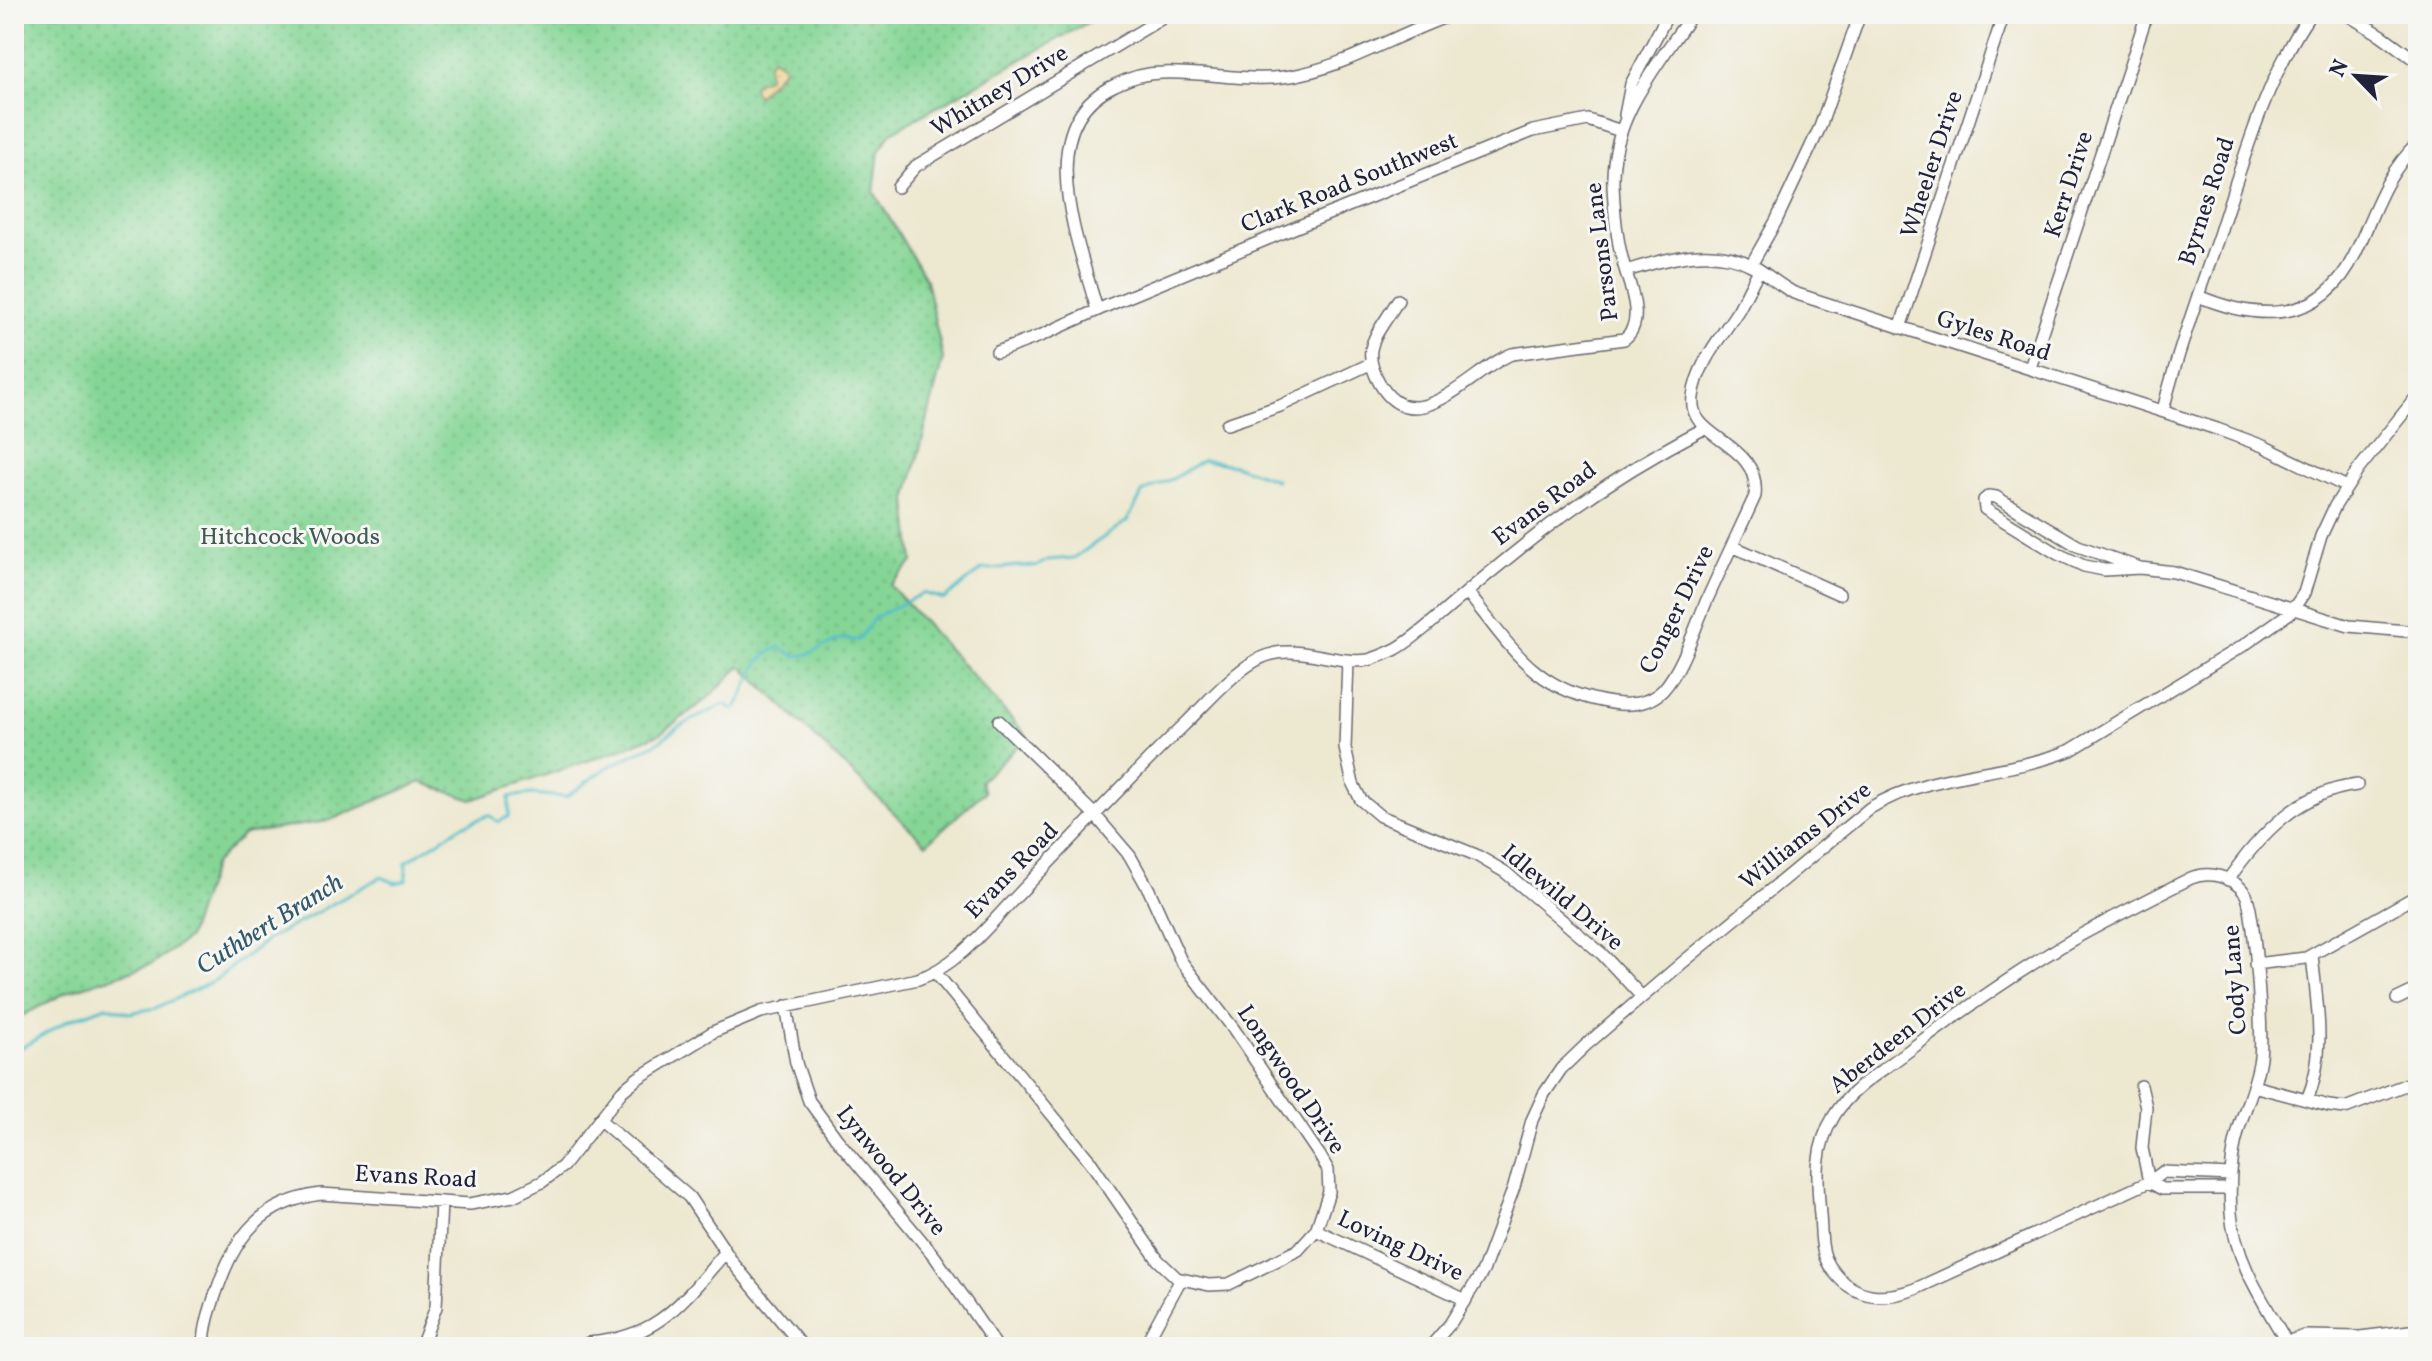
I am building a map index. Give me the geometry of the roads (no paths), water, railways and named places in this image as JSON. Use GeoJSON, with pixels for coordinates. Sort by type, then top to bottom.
{"type":"FeatureCollection","features":[{"type":"Feature","properties":{"kind":"street","name":"Whitney Drive"},"geometry":{"type":"LineString","coordinates":[[898,187],[916,166],[1169,14]]}},
{"type":"Feature","properties":{"kind":"street"},"geometry":{"type":"LineString","coordinates":[[1097,310],[1073,220],[1066,154],[1072,125],[1082,108],[1097,94],[1133,78],[1159,73],[1265,78],[1302,74],[1454,14]]}},
{"type":"Feature","properties":{"kind":"street","name":"Parsons Lane"},"geometry":{"type":"LineString","coordinates":[[1370,364],[1381,386],[1392,398],[1404,405],[1421,407],[1436,402],[1496,361],[1512,354],[1624,339],[1633,329],[1635,311],[1621,256],[1613,185],[1615,155],[1631,84],[1668,14]]}},
{"type":"Feature","properties":{"kind":"street"},"geometry":{"type":"LineString","coordinates":[[1623,126],[1658,60],[1692,14]]}},
{"type":"Feature","properties":{"kind":"street"},"geometry":{"type":"LineString","coordinates":[[1705,428],[1692,402],[1696,386],[1713,347],[1739,308],[1820,127],[1860,14]]}},
{"type":"Feature","properties":{"kind":"street","name":"Wheeler Drive"},"geometry":{"type":"LineString","coordinates":[[1900,328],[2004,14]]}},
{"type":"Feature","properties":{"kind":"street","name":"Kerr Drive"},"geometry":{"type":"LineString","coordinates":[[2030,368],[2147,14]]}},
{"type":"Feature","properties":{"kind":"street","name":"Byrnes Road"},"geometry":{"type":"LineString","coordinates":[[2163,410],[2265,99],[2287,51],[2310,14]]}},
{"type":"Feature","properties":{"kind":"street"},"geometry":{"type":"LineString","coordinates":[[2346,14],[2418,62]]}},
{"type":"Feature","properties":{"kind":"street","name":"Clark Road Southwest"},"geometry":{"type":"LineString","coordinates":[[997,352],[1533,131],[1588,120],[1623,126]]}},
{"type":"Feature","properties":{"kind":"street"},"geometry":{"type":"LineString","coordinates":[[2198,296],[2232,309],[2274,314],[2307,305],[2328,292],[2350,264],[2387,183],[2418,143]]}},
{"type":"Feature","properties":{"kind":"street","name":"Gyles Road"},"geometry":{"type":"LineString","coordinates":[[1626,271],[1685,256],[1726,258],[1755,268],[1794,293],[2163,410],[2263,446],[2347,487]]}},
{"type":"Feature","properties":{"kind":"street"},"geometry":{"type":"LineString","coordinates":[[1227,424],[1280,406],[1370,364],[1372,344],[1398,300]]}},
{"type":"Feature","properties":{"kind":"street"},"geometry":{"type":"LineString","coordinates":[[2295,608],[2304,593],[2328,521],[2347,487],[2418,395]]}},
{"type":"Feature","properties":{"kind":"street","name":"Conger Drive"},"geometry":{"type":"LineString","coordinates":[[1467,592],[1529,668],[1547,683],[1587,698],[1631,705],[1657,695],[1669,682],[1755,496],[1755,481],[1747,461],[1705,428]]}},
{"type":"Feature","properties":{"kind":"street","name":"Evans Road"},"geometry":{"type":"LineString","coordinates":[[204,1347],[207,1319],[229,1257],[252,1225],[275,1208],[297,1198],[321,1194],[485,1202],[531,1189],[563,1166],[622,1091],[673,1054],[744,1017],[918,979],[935,972],[957,957],[1095,815],[1224,687],[1255,661],[1276,654],[1297,652],[1369,660],[1395,649],[1596,490],[1705,428]]}},
{"type":"Feature","properties":{"kind":"street"},"geometry":{"type":"LineString","coordinates":[[2140,568],[2078,546],[1996,497],[1989,496],[1984,500],[1985,509],[2071,561],[2104,570],[2140,568],[2174,572],[2349,626],[2418,632]]}},
{"type":"Feature","properties":{"kind":"street"},"geometry":{"type":"LineString","coordinates":[[1732,546],[1839,594]]}},
{"type":"Feature","properties":{"kind":"street","name":"Williams Drive"},"geometry":{"type":"LineString","coordinates":[[1430,1347],[1466,1300],[1493,1247],[1514,1187],[1532,1120],[1544,1094],[1573,1057],[1642,997],[1841,830],[1878,803],[1918,787],[2039,761],[2071,750],[2244,645],[2295,608]]}},
{"type":"Feature","properties":{"kind":"street","name":"Idlewild Drive"},"geometry":{"type":"LineString","coordinates":[[1348,660],[1345,748],[1353,784],[1361,800],[1380,816],[1476,855],[1505,872],[1602,954],[1642,997]]}},
{"type":"Feature","properties":{"kind":"street","name":"Longwood Drive"},"geometry":{"type":"LineString","coordinates":[[999,721],[1095,815],[1139,869],[1181,961],[1233,1028],[1328,1170],[1329,1192],[1316,1230]]}},
{"type":"Feature","properties":{"kind":"street"},"geometry":{"type":"LineString","coordinates":[[2228,880],[2253,845],[2280,819],[2314,797],[2335,788],[2357,785]]}},
{"type":"Feature","properties":{"kind":"street","name":"Aberdeen Drive"},"geometry":{"type":"LineString","coordinates":[[2228,880],[2216,875],[2197,876],[2071,940],[1982,998],[1849,1097],[1834,1115],[1819,1152],[1816,1176],[1821,1249],[1832,1271],[1847,1286],[1870,1296],[1890,1297],[1915,1289],[2149,1182],[2163,1172],[2231,1175]]}},
{"type":"Feature","properties":{"kind":"street","name":"Cody Lane"},"geometry":{"type":"LineString","coordinates":[[2228,880],[2241,889],[2249,900],[2261,1050],[2237,1138],[2230,1189]]}},
{"type":"Feature","properties":{"kind":"street"},"geometry":{"type":"LineString","coordinates":[[2255,964],[2297,960],[2312,955],[2418,895]]}},
{"type":"Feature","properties":{"kind":"street"},"geometry":{"type":"LineString","coordinates":[[2307,1100],[2317,1073],[2320,1050],[2312,955]]}},
{"type":"Feature","properties":{"kind":"street"},"geometry":{"type":"LineString","coordinates":[[935,972],[1090,1161],[1165,1269],[1181,1279],[1209,1285],[1229,1284],[1298,1250],[1316,1230]]}},
{"type":"Feature","properties":{"kind":"street"},"geometry":{"type":"LineString","coordinates":[[2397,999],[2418,989]]}},
{"type":"Feature","properties":{"kind":"street","name":"Lynwood Drive"},"geometry":{"type":"LineString","coordinates":[[786,1006],[796,1063],[809,1101],[935,1257],[997,1347]]}},
{"type":"Feature","properties":{"kind":"street"},"geometry":{"type":"LineString","coordinates":[[2253,1086],[2337,1108],[2351,1107],[2418,1080]]}},
{"type":"Feature","properties":{"kind":"street"},"geometry":{"type":"LineString","coordinates":[[2141,1086],[2146,1107],[2142,1148],[2149,1182],[2162,1189],[2230,1189],[2231,1216],[2238,1250],[2286,1341]]}},
{"type":"Feature","properties":{"kind":"street"},"geometry":{"type":"LineString","coordinates":[[599,1119],[689,1197],[725,1253],[803,1347]]}},
{"type":"Feature","properties":{"kind":"street"},"geometry":{"type":"LineString","coordinates":[[421,1347],[436,1307],[441,1202]]}},
{"type":"Feature","properties":{"kind":"street","name":"Loving Drive"},"geometry":{"type":"LineString","coordinates":[[1316,1230],[1466,1300]]}},
{"type":"Feature","properties":{"kind":"street"},"geometry":{"type":"LineString","coordinates":[[588,1343],[616,1341],[656,1324],[679,1304],[725,1253]]}},
{"type":"Feature","properties":{"kind":"street"},"geometry":{"type":"LineString","coordinates":[[1144,1347],[1181,1279]]}},
{"type":"Feature","properties":{"kind":"street"},"geometry":{"type":"LineString","coordinates":[[2273,1347],[2316,1335],[2360,1337],[2418,1330]]}},
{"type":"Feature","properties":{"kind":"waterway","name":"Cuthbert Branch"},"geometry":{"type":"LineString","coordinates":[[14,1052],[67,1021],[106,1006],[129,1013],[156,1008],[214,981],[267,940],[381,877],[396,883],[406,880],[406,862],[462,826],[489,815],[498,822],[509,816],[509,797],[531,794],[566,797],[606,768],[657,743],[678,727],[725,704],[734,710],[756,666],[780,647],[795,656],[806,655],[841,639],[859,640],[874,618],[923,593],[944,599],[983,569],[1036,567],[1047,560],[1074,558],[1127,521],[1143,492],[1203,460],[1234,465],[1276,480]]}},
{"type":"Feature","properties":{"kind":"park label","name":"Hitchcock Woods"},"geometry":{"type":"Point","coordinates":[290,536]}}]}
